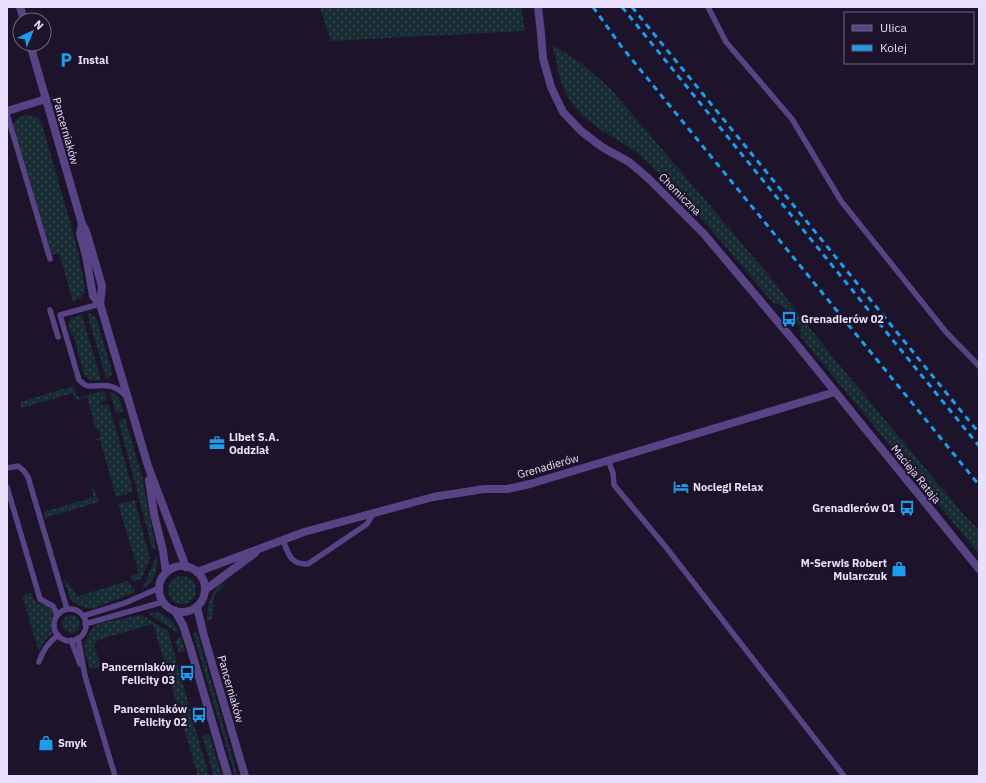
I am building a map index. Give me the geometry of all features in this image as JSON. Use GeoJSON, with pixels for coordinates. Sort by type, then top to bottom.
{"type":"FeatureCollection","features":[{"type":"Feature","properties":{"kind":"street","name":"Chemiczna"},"geometry":{"type":"LineString","coordinates":[[538,7],[543,58],[551,88],[563,112],[581,131],[602,147],[629,162],[680,208],[704,234],[835,392]]}},
{"type":"Feature","properties":{"kind":"street","name":"Pancerniaków"},"geometry":{"type":"LineString","coordinates":[[32,52],[82,224],[86,231],[102,286],[100,304],[148,466],[186,566]]}},
{"type":"Feature","properties":{"kind":"street"},"geometry":{"type":"LineString","coordinates":[[7,111],[46,99]]}},
{"type":"Feature","properties":{"kind":"street","name":"Grenadierów"},"geometry":{"type":"LineString","coordinates":[[264,547],[304,532],[433,497],[484,489],[507,489],[835,392]]}},
{"type":"Feature","properties":{"kind":"street","name":"Macieja Rataja"},"geometry":{"type":"LineString","coordinates":[[835,392],[979,569]]}},
{"type":"Feature","properties":{"kind":"street","name":"Pancerniaków"},"geometry":{"type":"LineString","coordinates":[[148,466],[154,514],[163,551],[166,572]]}},
{"type":"Feature","properties":{"kind":"street"},"geometry":{"type":"LineString","coordinates":[[197,572],[264,547]]}},
{"type":"Feature","properties":{"kind":"street"},"geometry":{"type":"LineString","coordinates":[[205,590],[238,564],[264,547]]}},
{"type":"Feature","properties":{"kind":"street"},"geometry":{"type":"LineString","coordinates":[[186,566],[197,572],[202,577],[205,590],[201,602],[197,607],[190,611],[183,612],[168,608],[163,602],[159,588],[162,577],[166,572],[172,568],[186,566]]}},
{"type":"Feature","properties":{"kind":"street","name":"Pancerniaków"},"geometry":{"type":"LineString","coordinates":[[197,607],[244,776]]}},
{"type":"Feature","properties":{"kind":"street"},"geometry":{"type":"LineString","coordinates":[[175,611],[183,625],[228,776]]}},
{"type":"Feature","properties":{"kind":"lane"},"geometry":{"type":"LineString","coordinates":[[708,7],[726,42],[792,119],[841,201],[946,332],[979,366]]}},
{"type":"Feature","properties":{"kind":"lane"},"geometry":{"type":"LineString","coordinates":[[7,114],[50,259]]}},
{"type":"Feature","properties":{"kind":"lane"},"geometry":{"type":"LineString","coordinates":[[100,304],[60,316],[79,380],[88,386],[109,386],[118,390],[129,399]]}},
{"type":"Feature","properties":{"kind":"lane"},"geometry":{"type":"LineString","coordinates":[[50,310],[58,337]]}},
{"type":"Feature","properties":{"kind":"lane"},"geometry":{"type":"LineString","coordinates":[[608,460],[613,473],[614,485],[665,546],[844,776]]}},
{"type":"Feature","properties":{"kind":"lane"},"geometry":{"type":"LineString","coordinates":[[7,468],[18,466],[28,477],[67,609]]}},
{"type":"Feature","properties":{"kind":"lane"},"geometry":{"type":"LineString","coordinates":[[7,487],[40,599],[53,606],[58,615]]}},
{"type":"Feature","properties":{"kind":"lane"},"geometry":{"type":"LineString","coordinates":[[283,540],[294,561],[300,564],[308,564],[367,524],[373,514]]}},
{"type":"Feature","properties":{"kind":"lane"},"geometry":{"type":"LineString","coordinates":[[83,616],[125,602],[159,588]]}},
{"type":"Feature","properties":{"kind":"lane"},"geometry":{"type":"LineString","coordinates":[[85,624],[163,602]]}},
{"type":"Feature","properties":{"kind":"lane"},"geometry":{"type":"LineString","coordinates":[[67,609],[76,610],[83,616],[85,624],[85,630],[78,638],[71,640],[66,640],[58,635],[54,627],[55,618],[67,609]]}},
{"type":"Feature","properties":{"kind":"lane"},"geometry":{"type":"LineString","coordinates":[[39,662],[43,650],[58,635]]}},
{"type":"Feature","properties":{"kind":"lane"},"geometry":{"type":"LineString","coordinates":[[78,638],[86,676],[115,776]]}},
{"type":"Feature","properties":{"kind":"lane"},"geometry":{"type":"LineString","coordinates":[[71,640],[86,676]]}},
{"type":"Feature","properties":{"kind":"shaded area"},"geometry":{"type":"Polygon","coordinates":[[[521,7],[525,31],[331,41],[320,8],[521,7]]]}},
{"type":"Feature","properties":{"kind":"shaded area"},"geometry":{"type":"Polygon","coordinates":[[[553,45],[581,63],[610,88],[762,267],[832,356],[965,516],[979,530],[979,554],[800,336],[801,328],[782,306],[772,302],[727,248],[664,178],[637,153],[594,125],[576,108],[562,85],[553,45]]]}},
{"type":"Feature","properties":{"kind":"shaded area"},"geometry":{"type":"Polygon","coordinates":[[[23,115],[34,116],[39,119],[42,124],[77,246],[85,292],[80,299],[73,302],[59,253],[52,255],[13,124],[23,115]]]}},
{"type":"Feature","properties":{"kind":"shaded area"},"geometry":{"type":"Polygon","coordinates":[[[87,313],[93,315],[97,320],[112,372],[109,378],[106,378],[87,313]]]}},
{"type":"Feature","properties":{"kind":"shaded area"},"geometry":{"type":"Polygon","coordinates":[[[82,315],[101,380],[95,381],[87,378],[77,354],[78,350],[73,335],[70,333],[68,324],[71,318],[82,315]]]}},
{"type":"Feature","properties":{"kind":"shaded area"},"geometry":{"type":"Polygon","coordinates":[[[73,386],[76,395],[79,397],[104,391],[107,399],[100,403],[101,406],[107,404],[109,405],[133,490],[132,492],[116,497],[100,440],[97,441],[96,439],[101,437],[98,429],[96,430],[87,397],[76,400],[73,393],[22,408],[20,402],[73,386]]]}},
{"type":"Feature","properties":{"kind":"shaded area"},"geometry":{"type":"Polygon","coordinates":[[[110,392],[118,397],[123,412],[119,413],[115,411],[110,392]]]}},
{"type":"Feature","properties":{"kind":"shaded area"},"geometry":{"type":"Polygon","coordinates":[[[125,418],[142,476],[156,549],[154,550],[152,548],[119,423],[121,419],[125,418]]]}},
{"type":"Feature","properties":{"kind":"shaded area"},"geometry":{"type":"Polygon","coordinates":[[[91,489],[94,489],[99,502],[45,518],[44,512],[94,497],[91,489]]]}},
{"type":"Feature","properties":{"kind":"shaded area"},"geometry":{"type":"Polygon","coordinates":[[[134,500],[150,559],[141,579],[134,581],[130,576],[139,573],[118,504],[134,500]]]}},
{"type":"Feature","properties":{"kind":"shaded area"},"geometry":{"type":"Polygon","coordinates":[[[157,556],[155,575],[150,583],[142,589],[156,557],[157,556]]]}},
{"type":"Feature","properties":{"kind":"shaded area"},"geometry":{"type":"Polygon","coordinates":[[[182,576],[192,580],[196,590],[192,600],[182,604],[172,600],[168,590],[172,580],[182,576]]]}},
{"type":"Feature","properties":{"kind":"shaded area"},"geometry":{"type":"Polygon","coordinates":[[[65,579],[78,596],[128,581],[135,592],[98,607],[89,609],[78,605],[70,599],[64,580],[65,579]]]}},
{"type":"Feature","properties":{"kind":"shaded area"},"geometry":{"type":"Polygon","coordinates":[[[222,582],[224,586],[214,596],[213,618],[207,622],[207,611],[210,600],[215,590],[222,582]]]}},
{"type":"Feature","properties":{"kind":"shaded area"},"geometry":{"type":"Polygon","coordinates":[[[31,593],[35,601],[49,607],[53,613],[51,626],[53,633],[46,639],[39,651],[22,596],[31,593]]]}},
{"type":"Feature","properties":{"kind":"shaded area"},"geometry":{"type":"Polygon","coordinates":[[[157,612],[170,619],[177,627],[178,631],[176,632],[150,615],[150,613],[157,612]]]}},
{"type":"Feature","properties":{"kind":"shaded area"},"geometry":{"type":"Polygon","coordinates":[[[67,615],[75,615],[80,620],[78,631],[75,633],[67,633],[62,628],[62,620],[67,615]]]}},
{"type":"Feature","properties":{"kind":"shaded area"},"geometry":{"type":"Polygon","coordinates":[[[142,615],[168,631],[209,776],[198,776],[153,624],[98,640],[94,645],[100,664],[98,667],[93,669],[89,666],[84,643],[93,627],[100,623],[142,615]]]}},
{"type":"Feature","properties":{"kind":"shaded area"},"geometry":{"type":"Polygon","coordinates":[[[197,632],[238,776],[235,776],[193,633],[197,632]]]}},
{"type":"Feature","properties":{"kind":"shaded area"},"geometry":{"type":"Polygon","coordinates":[[[181,637],[185,651],[179,653],[175,642],[181,637]]]}},
{"type":"Feature","properties":{"kind":"shaded area"},"geometry":{"type":"Polygon","coordinates":[[[209,734],[222,776],[214,776],[202,736],[209,734]]]}},
{"type":"Feature","properties":{"kind":"railway"},"geometry":{"type":"LineString","coordinates":[[593,7],[621,46],[979,485]]}},
{"type":"Feature","properties":{"kind":"railway"},"geometry":{"type":"LineString","coordinates":[[622,7],[979,446]]}},
{"type":"Feature","properties":{"kind":"railway"},"geometry":{"type":"LineString","coordinates":[[632,7],[979,433]]}},
{"type":"Feature","properties":{"kind":"place","name":"Instal"},"geometry":{"type":"Point","coordinates":[66,60]}},
{"type":"Feature","properties":{"kind":"place","name":"Grenadierów 02"},"geometry":{"type":"Point","coordinates":[789,319]}},
{"type":"Feature","properties":{"kind":"place","name":"Libet S.A. Oddział"},"geometry":{"type":"Point","coordinates":[217,443]}},
{"type":"Feature","properties":{"kind":"place","name":"Noclegi Relax"},"geometry":{"type":"Point","coordinates":[681,487]}},
{"type":"Feature","properties":{"kind":"place","name":"Grenadierów 01"},"geometry":{"type":"Point","coordinates":[907,508]}},
{"type":"Feature","properties":{"kind":"place","name":"M-Serwis Robert Mularczuk"},"geometry":{"type":"Point","coordinates":[899,569]}},
{"type":"Feature","properties":{"kind":"place","name":"Pancerniaków Felicity 03"},"geometry":{"type":"Point","coordinates":[187,673]}},
{"type":"Feature","properties":{"kind":"place","name":"Pancerniaków Felicity 02"},"geometry":{"type":"Point","coordinates":[199,715]}},
{"type":"Feature","properties":{"kind":"place","name":"Smyk"},"geometry":{"type":"Point","coordinates":[46,743]}}]}
